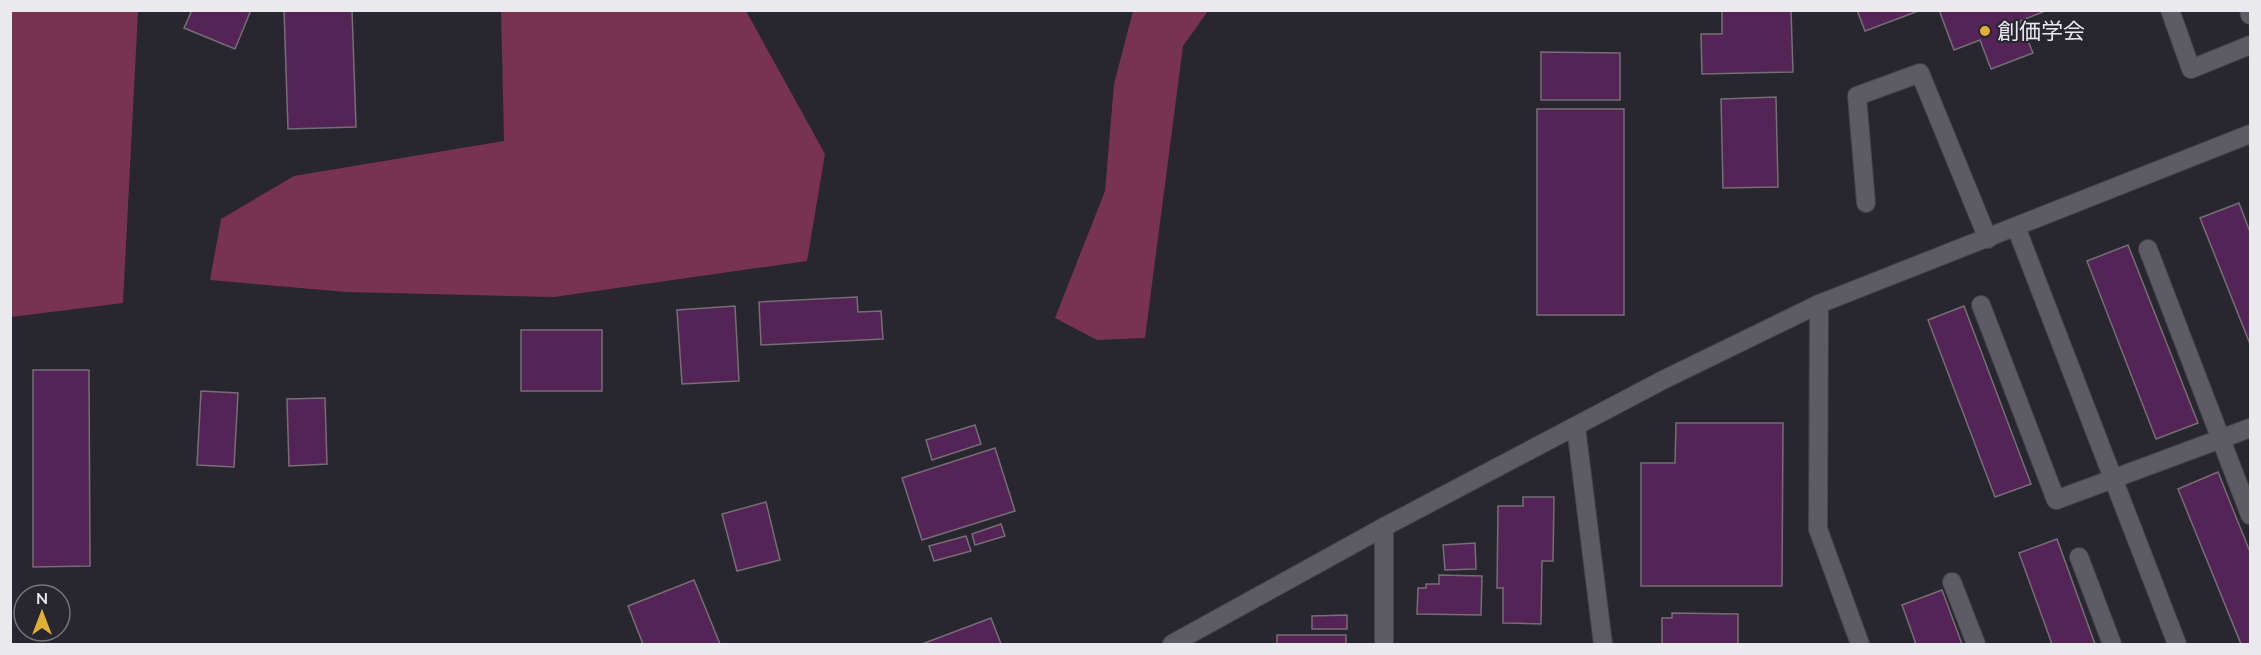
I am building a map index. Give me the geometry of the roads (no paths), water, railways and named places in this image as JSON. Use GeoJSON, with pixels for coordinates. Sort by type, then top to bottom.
{"type":"FeatureCollection","features":[{"type":"Feature","properties":{"kind":"street"},"geometry":{"type":"LineString","coordinates":[[2170,10],[2191,69],[2250,45]]}},
{"type":"Feature","properties":{"kind":"street"},"geometry":{"type":"LineString","coordinates":[[1866,203],[1857,96],[1920,73],[1988,239]]}},
{"type":"Feature","properties":{"kind":"street"},"geometry":{"type":"LineString","coordinates":[[1172,645],[1384,527],[1663,380],[1819,304],[2250,134]]}},
{"type":"Feature","properties":{"kind":"street"},"geometry":{"type":"LineString","coordinates":[[2016,227],[2177,645]]}},
{"type":"Feature","properties":{"kind":"street"},"geometry":{"type":"LineString","coordinates":[[2148,249],[2250,514]]}},
{"type":"Feature","properties":{"kind":"street"},"geometry":{"type":"LineString","coordinates":[[1819,304],[1818,529],[1860,645]]}},
{"type":"Feature","properties":{"kind":"street"},"geometry":{"type":"LineString","coordinates":[[1981,305],[2056,500],[2250,428]]}},
{"type":"Feature","properties":{"kind":"street"},"geometry":{"type":"LineString","coordinates":[[1576,427],[1603,645]]}},
{"type":"Feature","properties":{"kind":"street"},"geometry":{"type":"LineString","coordinates":[[1384,527],[1384,645]]}},
{"type":"Feature","properties":{"kind":"street"},"geometry":{"type":"LineString","coordinates":[[2079,557],[2112,645]]}},
{"type":"Feature","properties":{"kind":"street"},"geometry":{"type":"LineString","coordinates":[[1952,582],[1976,645]]}},
{"type":"Feature","properties":{"kind":"place","name":"創価学会"},"geometry":{"type":"Point","coordinates":[1985,31]}}]}
